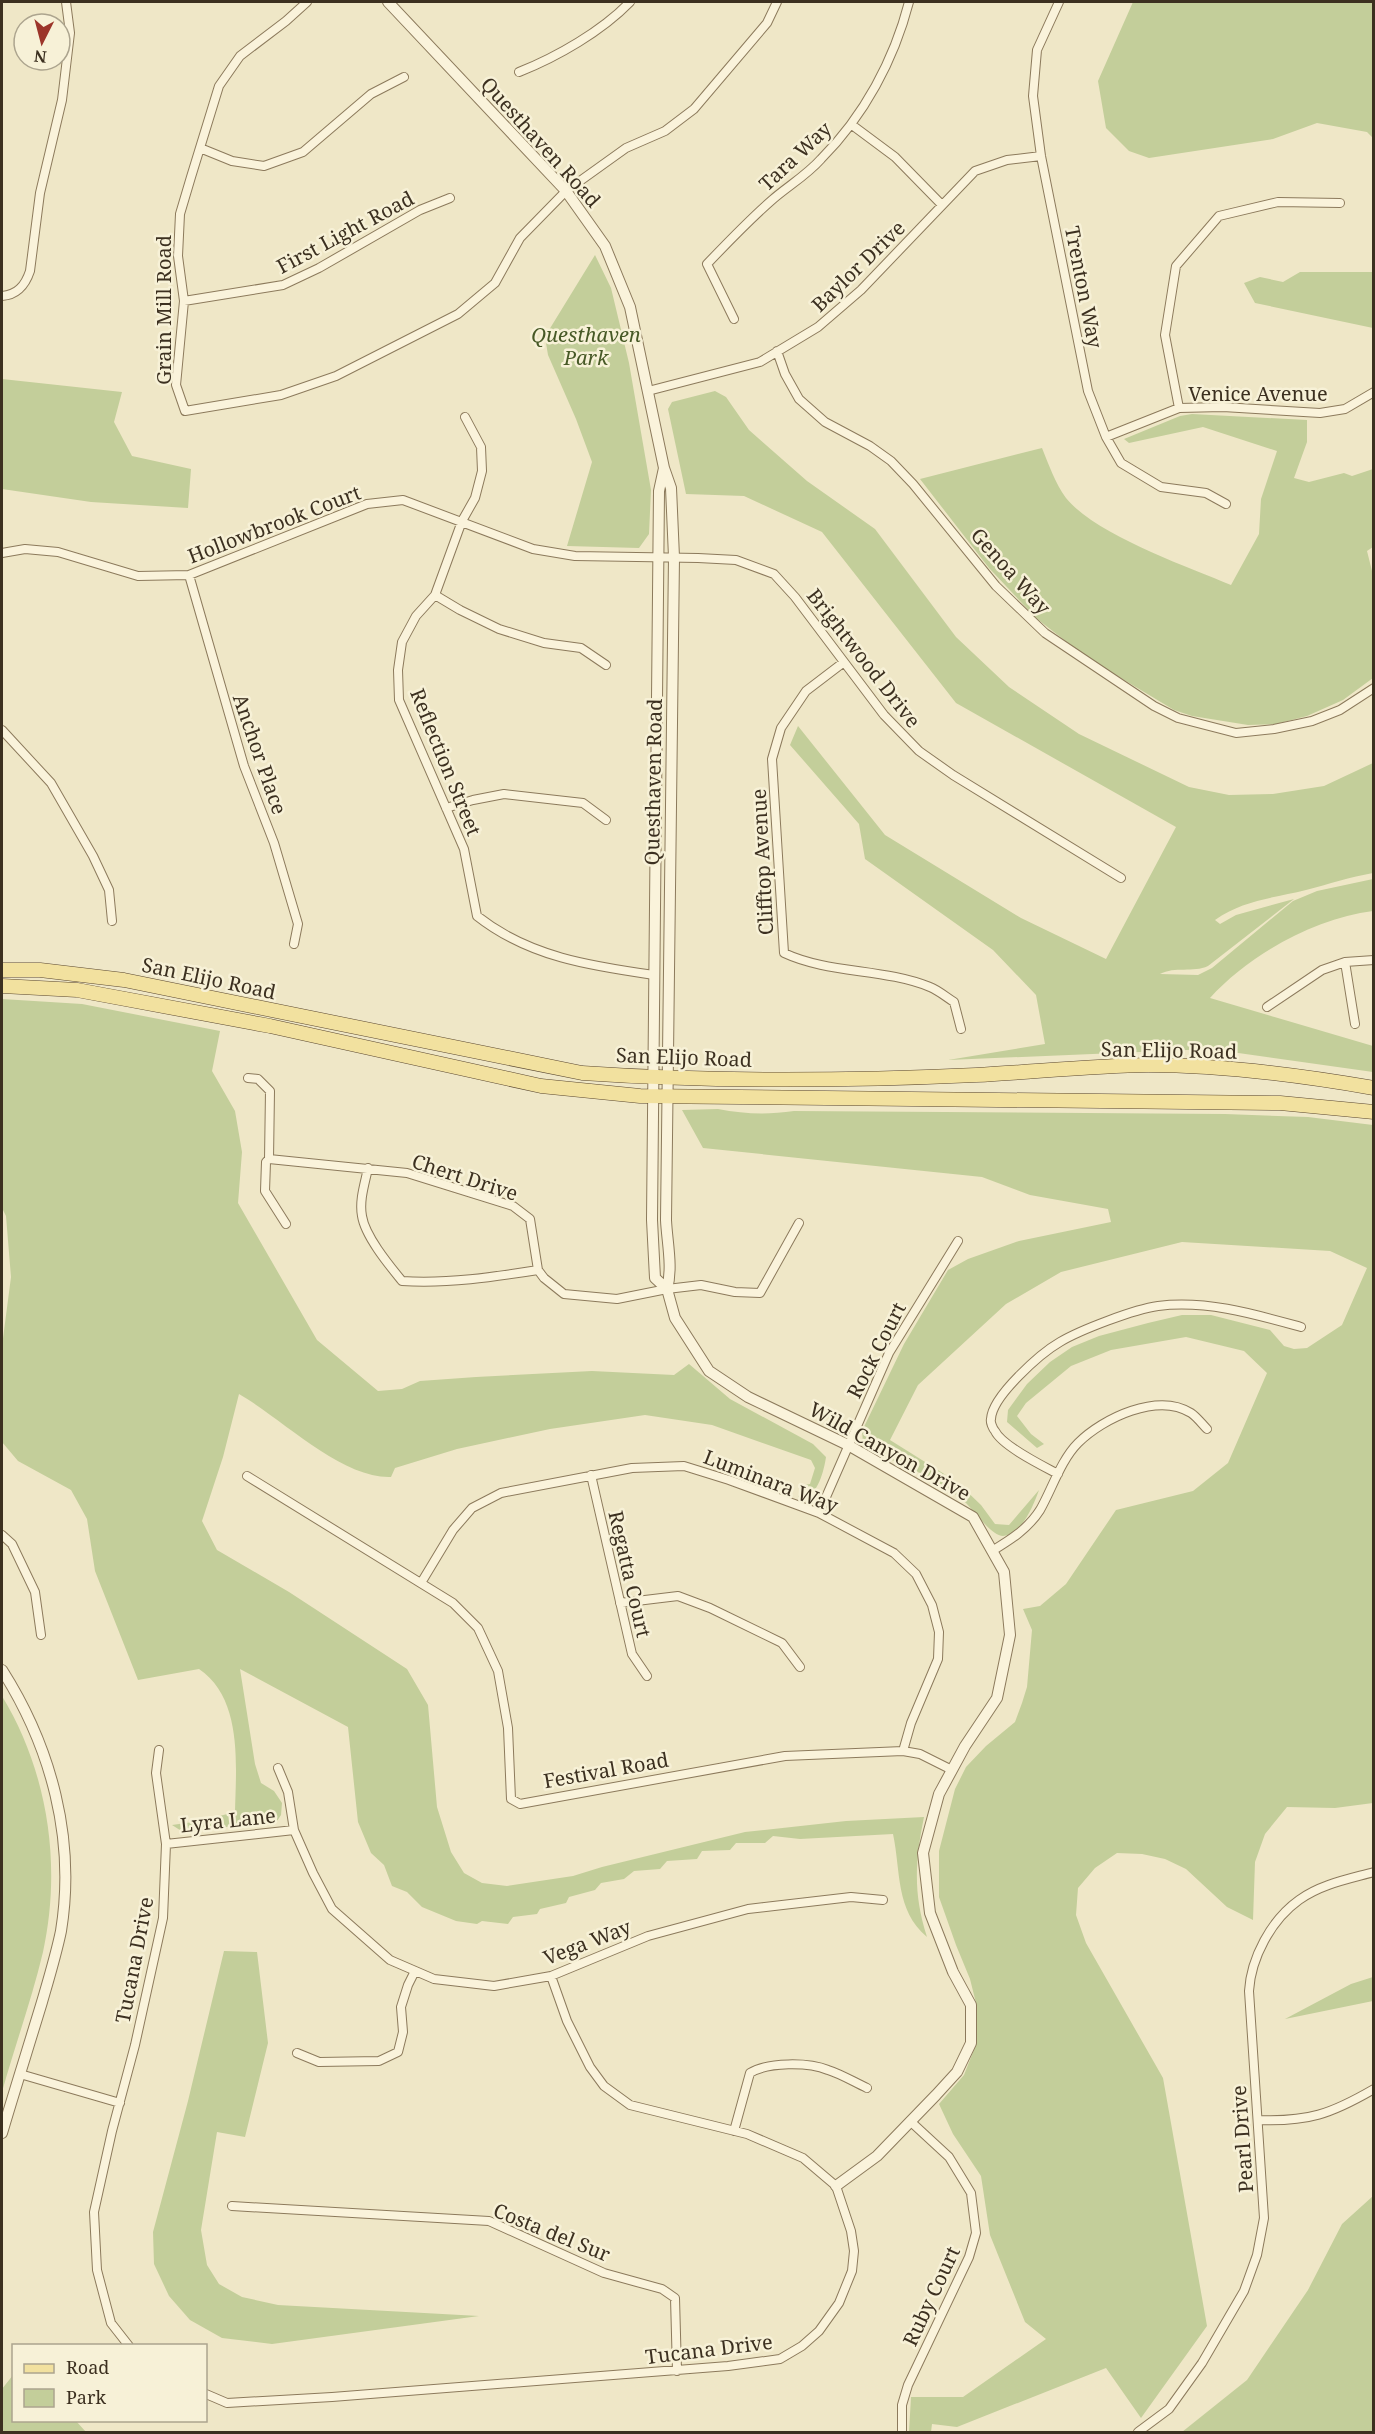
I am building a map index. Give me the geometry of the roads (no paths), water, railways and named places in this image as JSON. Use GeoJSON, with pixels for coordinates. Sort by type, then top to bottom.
{"type":"FeatureCollection","features":[{"type":"Feature","properties":{"kind":"main road","name":"San Elijo Road"},"geometry":{"type":"LineString","coordinates":[[2,970],[40,970],[124,980],[582,1073],[654,1078],[784,1079],[975,1075],[1147,1065],[1230,1068],[1320,1078],[1374,1088]]}},
{"type":"Feature","properties":{"kind":"main road","name":"San Elijo Road"},"geometry":{"type":"LineString","coordinates":[[2,986],[76,990],[270,1026],[541,1086],[654,1097],[1280,1102],[1374,1112]]}},
{"type":"Feature","properties":{"kind":"street"},"geometry":{"type":"LineString","coordinates":[[2,296],[13,295],[26,282],[30,271],[40,193],[62,100],[70,33],[66,2]]}},
{"type":"Feature","properties":{"kind":"street","name":"Grain Mill Road"},"geometry":{"type":"LineString","coordinates":[[307,2],[240,56],[219,86],[180,214],[178,256],[184,301],[176,385],[185,411],[280,395],[336,376],[458,314],[495,284],[520,238],[566,191]]}},
{"type":"Feature","properties":{"kind":"street","name":"Questhaven Road"},"geometry":{"type":"LineString","coordinates":[[388,2],[566,191],[605,246],[630,307],[664,468],[671,488],[674,557],[668,1098]]}},
{"type":"Feature","properties":{"kind":"street"},"geometry":{"type":"LineString","coordinates":[[519,72],[547,62],[617,15],[630,2]]}},
{"type":"Feature","properties":{"kind":"street"},"geometry":{"type":"LineString","coordinates":[[566,191],[626,148],[665,131],[694,108],[767,23],[777,2]]}},
{"type":"Feature","properties":{"kind":"street","name":"Tara Way"},"geometry":{"type":"LineString","coordinates":[[734,319],[707,264],[773,199],[820,161],[852,125],[879,80],[905,20],[909,2]]}},
{"type":"Feature","properties":{"kind":"street","name":"Trenton Way"},"geometry":{"type":"LineString","coordinates":[[1059,2],[1037,50],[1033,96],[1041,156],[1088,391],[1106,437],[1121,463],[1161,487],[1206,493],[1226,504]]}},
{"type":"Feature","properties":{"kind":"street"},"geometry":{"type":"LineString","coordinates":[[200,148],[232,161],[264,166],[294,156],[303,152],[370,93],[404,77]]}},
{"type":"Feature","properties":{"kind":"street"},"geometry":{"type":"LineString","coordinates":[[852,125],[896,158],[942,205]]}},
{"type":"Feature","properties":{"kind":"street","name":"Baylor Drive"},"geometry":{"type":"LineString","coordinates":[[648,391],[760,362],[818,327],[861,290],[975,171],[1007,160],[1041,156]]}},
{"type":"Feature","properties":{"kind":"street","name":"First Light Road"},"geometry":{"type":"LineString","coordinates":[[184,301],[284,285],[328,264],[420,210],[450,198]]}},
{"type":"Feature","properties":{"kind":"street"},"geometry":{"type":"LineString","coordinates":[[1179,408],[1165,335],[1176,266],[1219,216],[1278,201],[1340,203]]}},
{"type":"Feature","properties":{"kind":"street","name":"Genoa Way"},"geometry":{"type":"LineString","coordinates":[[777,351],[785,375],[799,399],[825,422],[870,446],[891,461],[913,484],[996,586],[1045,633],[1154,706],[1188,722],[1236,733],[1274,729],[1311,721],[1340,710],[1374,688]]}},
{"type":"Feature","properties":{"kind":"street","name":"Venice Avenue"},"geometry":{"type":"LineString","coordinates":[[1106,437],[1179,408],[1223,407],[1320,413],[1345,409],[1374,392]]}},
{"type":"Feature","properties":{"kind":"street","name":"Reflection Street"},"geometry":{"type":"LineString","coordinates":[[465,417],[481,447],[482,471],[475,498],[462,521],[435,595],[416,616],[402,642],[398,669],[399,700],[464,849],[477,916],[492,928],[562,960],[654,975]]}},
{"type":"Feature","properties":{"kind":"street","name":"Questhaven Road"},"geometry":{"type":"LineString","coordinates":[[654,1097],[659,491],[664,468]]}},
{"type":"Feature","properties":{"kind":"street","name":"Hollowbrook Court"},"geometry":{"type":"LineString","coordinates":[[2,553],[25,549],[58,552],[138,576],[189,575],[368,504],[403,500],[533,549],[575,556],[660,557]]}},
{"type":"Feature","properties":{"kind":"street","name":"Brightwood Drive"},"geometry":{"type":"LineString","coordinates":[[660,557],[736,560],[774,574],[795,597],[884,715],[919,751],[953,775],[1121,878]]}},
{"type":"Feature","properties":{"kind":"street","name":"Anchor Place"},"geometry":{"type":"LineString","coordinates":[[189,575],[244,766],[274,843],[298,924],[294,944]]}},
{"type":"Feature","properties":{"kind":"street"},"geometry":{"type":"LineString","coordinates":[[435,595],[500,629],[544,643],[581,648],[606,665]]}},
{"type":"Feature","properties":{"kind":"street","name":"Clifftop Avenue"},"geometry":{"type":"LineString","coordinates":[[844,662],[806,691],[781,728],[772,759],[784,953],[801,961],[889,976],[931,987],[954,1002],[961,1029]]}},
{"type":"Feature","properties":{"kind":"street"},"geometry":{"type":"LineString","coordinates":[[2,730],[51,783],[69,814],[109,891],[112,921]]}},
{"type":"Feature","properties":{"kind":"street"},"geometry":{"type":"LineString","coordinates":[[446,808],[504,794],[583,803],[606,820]]}},
{"type":"Feature","properties":{"kind":"street"},"geometry":{"type":"LineString","coordinates":[[1267,1007],[1322,970],[1345,962],[1374,960]]}},
{"type":"Feature","properties":{"kind":"street"},"geometry":{"type":"LineString","coordinates":[[1345,962],[1355,1024]]}},
{"type":"Feature","properties":{"kind":"street"},"geometry":{"type":"LineString","coordinates":[[248,1078],[258,1079],[270,1091],[269,1159],[266,1162],[265,1191],[286,1224]]}},
{"type":"Feature","properties":{"kind":"street","name":"Wild Canyon Drive"},"geometry":{"type":"LineString","coordinates":[[654,1097],[652,1254],[655,1278],[667,1289]]}},
{"type":"Feature","properties":{"kind":"street","name":"Wild Canyon Drive"},"geometry":{"type":"LineString","coordinates":[[668,1098],[666,1220],[670,1275],[667,1289],[675,1318],[709,1371],[748,1397],[848,1445],[973,1517],[1004,1572],[1010,1635],[997,1698],[939,1794],[923,1853],[930,1913],[953,1972],[971,2006],[971,2043],[957,2072],[877,2156],[836,2186]]}},
{"type":"Feature","properties":{"kind":"street","name":"Chert Drive"},"geometry":{"type":"LineString","coordinates":[[269,1159],[407,1173],[513,1206],[530,1219],[538,1270]]}},
{"type":"Feature","properties":{"kind":"street"},"geometry":{"type":"LineString","coordinates":[[368,1168],[362,1198],[362,1217],[373,1240],[402,1281],[418,1282],[499,1276],[538,1270],[544,1278],[564,1294],[617,1299],[701,1285],[735,1292],[760,1293],[799,1223]]}},
{"type":"Feature","properties":{"kind":"street","name":"Rock Court"},"geometry":{"type":"LineString","coordinates":[[819,1513],[889,1353],[958,1241]]}},
{"type":"Feature","properties":{"kind":"street"},"geometry":{"type":"LineString","coordinates":[[1058,1473],[1025,1457],[995,1434],[990,1419],[997,1402],[1032,1364],[1060,1342],[1107,1322],[1157,1306],[1206,1305],[1251,1313],[1301,1327]]}},
{"type":"Feature","properties":{"kind":"street"},"geometry":{"type":"LineString","coordinates":[[992,1551],[1017,1536],[1039,1512],[1058,1473],[1078,1443],[1102,1425],[1140,1407],[1166,1405],[1190,1412],[1208,1429]]}},
{"type":"Feature","properties":{"kind":"street","name":"Luminara Way"},"geometry":{"type":"LineString","coordinates":[[421,1583],[453,1530],[472,1508],[501,1493],[591,1475],[633,1468],[684,1466],[819,1513],[894,1553],[916,1574],[932,1605],[939,1632],[938,1659],[911,1723],[903,1751]]}},
{"type":"Feature","properties":{"kind":"street","name":"Regatta Court"},"geometry":{"type":"LineString","coordinates":[[591,1475],[632,1654],[647,1677]]}},
{"type":"Feature","properties":{"kind":"street"},"geometry":{"type":"LineString","coordinates":[[247,1476],[421,1583]]}},
{"type":"Feature","properties":{"kind":"street"},"geometry":{"type":"LineString","coordinates":[[2,1535],[12,1544],[35,1593],[41,1635]]}},
{"type":"Feature","properties":{"kind":"street","name":"Festival Road"},"geometry":{"type":"LineString","coordinates":[[421,1583],[453,1603],[478,1628],[498,1671],[508,1728],[511,1798],[520,1804],[785,1756],[903,1751],[920,1754],[952,1770]]}},
{"type":"Feature","properties":{"kind":"street"},"geometry":{"type":"LineString","coordinates":[[620,1603],[678,1596],[710,1608],[782,1642],[800,1666]]}},
{"type":"Feature","properties":{"kind":"street"},"geometry":{"type":"LineString","coordinates":[[2,1670],[33,1726],[49,1767],[59,1812],[65,1888],[60,1931],[2,2133]]}},
{"type":"Feature","properties":{"kind":"street","name":"Tucana Drive"},"geometry":{"type":"LineString","coordinates":[[127,2344],[111,2323],[97,2270],[94,2212],[163,1918],[166,1844],[156,1773],[159,1750]]}},
{"type":"Feature","properties":{"kind":"street","name":"Vega Way"},"geometry":{"type":"LineString","coordinates":[[278,1768],[288,1792],[294,1830],[312,1873],[333,1910],[390,1960],[434,1979],[494,1986],[550,1976],[648,1936],[748,1909],[850,1897],[883,1900]]}},
{"type":"Feature","properties":{"kind":"street","name":"Lyra Lane"},"geometry":{"type":"LineString","coordinates":[[166,1844],[294,1830]]}},
{"type":"Feature","properties":{"kind":"street","name":"Pearl Drive"},"geometry":{"type":"LineString","coordinates":[[1138,2433],[1169,2409],[1202,2363],[1244,2291],[1257,2255],[1264,2218],[1249,1991],[1250,1973],[1256,1955],[1278,1922],[1299,1900],[1333,1883],[1374,1872]]}},
{"type":"Feature","properties":{"kind":"street"},"geometry":{"type":"LineString","coordinates":[[297,2053],[319,2062],[349,2062],[380,2061],[398,2052],[403,2032],[401,2007],[415,1971]]}},
{"type":"Feature","properties":{"kind":"street"},"geometry":{"type":"LineString","coordinates":[[550,1976],[590,2067],[604,2086],[630,2105],[747,2134],[803,2158],[836,2186]]}},
{"type":"Feature","properties":{"kind":"street"},"geometry":{"type":"LineString","coordinates":[[734,2132],[750,2073],[758,2068],[784,2064],[826,2069],[867,2088]]}},
{"type":"Feature","properties":{"kind":"street"},"geometry":{"type":"LineString","coordinates":[[20,2074],[120,2103]]}},
{"type":"Feature","properties":{"kind":"street"},"geometry":{"type":"LineString","coordinates":[[1258,2120],[1287,2121],[1318,2116],[1374,2089]]}},
{"type":"Feature","properties":{"kind":"street","name":"Ruby Court"},"geometry":{"type":"LineString","coordinates":[[902,2433],[902,2405],[908,2385],[969,2257],[976,2233],[971,2193],[949,2157],[910,2121]]}},
{"type":"Feature","properties":{"kind":"street","name":"Tucana Drive"},"geometry":{"type":"LineString","coordinates":[[207,2394],[227,2403],[333,2397],[676,2371],[780,2359],[802,2346],[819,2331],[839,2303],[852,2271],[854,2251],[851,2231],[836,2186]]}},
{"type":"Feature","properties":{"kind":"street","name":"Costa del Sur"},"geometry":{"type":"LineString","coordinates":[[232,2206],[489,2221],[604,2272],[662,2289],[675,2298],[676,2371]]}},
{"type":"Feature","properties":{"kind":"park label","name":"Questhaven Park"},"geometry":{"type":"Point","coordinates":[586,346]}}]}
